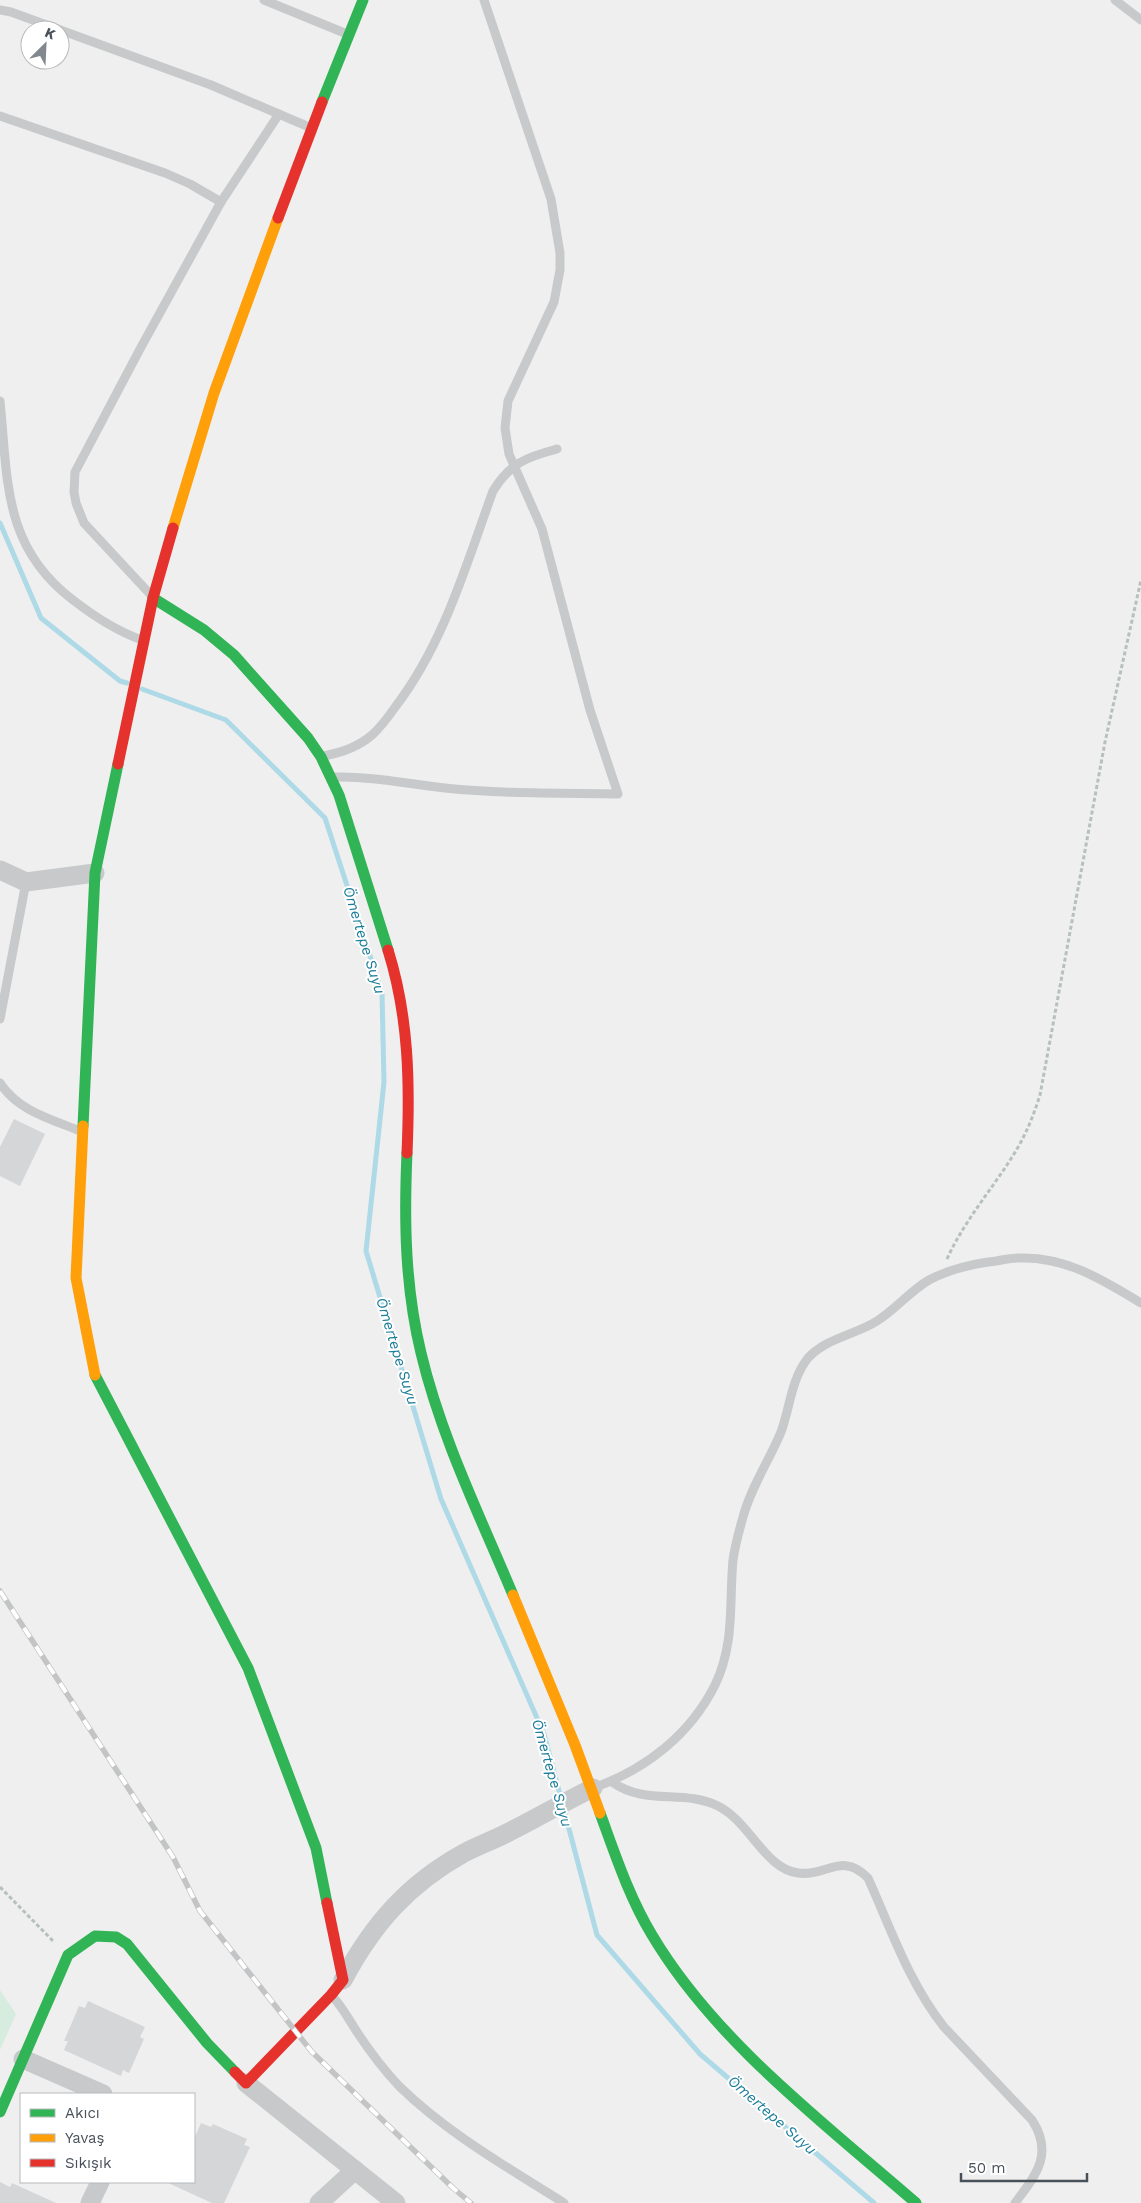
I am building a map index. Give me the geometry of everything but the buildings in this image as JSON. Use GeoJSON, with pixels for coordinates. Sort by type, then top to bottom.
{"type":"FeatureCollection","features":[{"type":"Feature","properties":{"kind":"street"},"geometry":{"type":"LineString","coordinates":[[343,1980],[316,1848],[248,1668],[96,1378],[76,1278],[95,872],[153,598],[214,393],[311,128],[363,0]]}},
{"type":"Feature","properties":{"kind":"street"},"geometry":{"type":"LineString","coordinates":[[153,598],[204,630],[234,656],[308,738],[332,777],[342,804],[392,962],[404,1009],[408,1034],[410,1084],[405,1209],[406,1248],[411,1298],[422,1360],[455,1458],[585,1792],[626,1880],[643,1922],[688,1986],[712,2016],[763,2069],[916,2203]]}},
{"type":"Feature","properties":{"kind":"street"},"geometry":{"type":"LineString","coordinates":[[0,870],[26,882],[95,872]]}},
{"type":"Feature","properties":{"kind":"street"},"geometry":{"type":"LineString","coordinates":[[246,2082],[331,1995],[343,1980],[372,1932],[406,1893],[465,1853],[585,1792]]}},
{"type":"Feature","properties":{"kind":"street"},"geometry":{"type":"LineString","coordinates":[[0,2112],[68,1955],[96,1936],[116,1937],[127,1944],[206,2043],[246,2082],[396,2203]]}},
{"type":"Feature","properties":{"kind":"street"},"geometry":{"type":"LineString","coordinates":[[23,2059],[101,2093]]}},
{"type":"Feature","properties":{"kind":"street"},"geometry":{"type":"LineString","coordinates":[[320,2203],[354,2170]]}},
{"type":"Feature","properties":{"kind":"street"},"geometry":{"type":"LineString","coordinates":[[90,2203],[100,2183]]}},
{"type":"Feature","properties":{"kind":"lane"},"geometry":{"type":"LineString","coordinates":[[264,0],[348,35]]}},
{"type":"Feature","properties":{"kind":"lane"},"geometry":{"type":"LineString","coordinates":[[332,777],[375,778],[418,785],[492,792],[618,794],[590,710],[542,529],[514,466],[506,441],[505,428],[508,401],[554,302],[560,270],[560,253],[551,199],[484,0]]}},
{"type":"Feature","properties":{"kind":"lane"},"geometry":{"type":"LineString","coordinates":[[1115,0],[1141,20]]}},
{"type":"Feature","properties":{"kind":"lane"},"geometry":{"type":"LineString","coordinates":[[0,10],[211,84],[311,128]]}},
{"type":"Feature","properties":{"kind":"lane"},"geometry":{"type":"LineString","coordinates":[[153,598],[84,523],[74,492],[76,472],[98,427],[220,202],[279,114]]}},
{"type":"Feature","properties":{"kind":"lane"},"geometry":{"type":"LineString","coordinates":[[0,116],[165,173],[198,188],[220,202]]}},
{"type":"Feature","properties":{"kind":"lane"},"geometry":{"type":"LineString","coordinates":[[0,401],[11,503],[20,534],[33,560],[51,582],[91,614],[143,645]]}},
{"type":"Feature","properties":{"kind":"lane"},"geometry":{"type":"LineString","coordinates":[[321,757],[343,752],[363,742],[381,726],[423,667],[445,619],[493,491],[499,481],[514,466],[531,456],[557,449]]}},
{"type":"Feature","properties":{"kind":"lane"},"geometry":{"type":"LineString","coordinates":[[0,1019],[26,882]]}},
{"type":"Feature","properties":{"kind":"lane"},"geometry":{"type":"LineString","coordinates":[[0,1083],[12,1098],[22,1106],[83,1132]]}},
{"type":"Feature","properties":{"kind":"lane"},"geometry":{"type":"LineString","coordinates":[[585,1792],[612,1782],[648,1762],[674,1740],[697,1713],[715,1685],[724,1662],[730,1638],[733,1559],[744,1513],[782,1429],[802,1368],[816,1350],[826,1343],[864,1329],[880,1319],[917,1289],[942,1274],[970,1265],[1018,1258],[1053,1261],[1098,1277],[1141,1303]]}},
{"type":"Feature","properties":{"kind":"lane"},"geometry":{"type":"LineString","coordinates":[[612,1782],[635,1794],[693,1799],[718,1806],[741,1822],[774,1863],[790,1872],[807,1874],[843,1864],[855,1868],[868,1878],[910,1973],[931,2011],[1038,2128],[1042,2147],[1040,2164],[1032,2180],[1015,2203]]}},
{"type":"Feature","properties":{"kind":"lane"},"geometry":{"type":"LineString","coordinates":[[331,1995],[346,2012],[373,2055],[395,2081],[415,2100],[459,2135],[564,2203]]}},
{"type":"Feature","properties":{"kind":"path"},"geometry":{"type":"LineString","coordinates":[[942,1274],[953,1246],[1017,1149],[1040,1095],[1105,742],[1141,580]]}},
{"type":"Feature","properties":{"kind":"path"},"geometry":{"type":"LineString","coordinates":[[0,1887],[68,1955]]}},
{"type":"Feature","properties":{"kind":"green space"},"geometry":{"type":"Polygon","coordinates":[[[0,1990],[16,2014],[0,2050],[0,1990]]]}},
{"type":"Feature","properties":{"kind":"waterway","name":"Ömertepe Suyu"},"geometry":{"type":"LineString","coordinates":[[0,523],[41,618],[120,681],[127,683]]}},
{"type":"Feature","properties":{"kind":"waterway","name":"Ömertepe Suyu"},"geometry":{"type":"LineString","coordinates":[[142,689],[226,720],[325,818],[382,993],[384,1082],[366,1251],[441,1499],[544,1734],[597,1935],[700,2054],[874,2203]]}},
{"type":"Feature","properties":{"kind":"railway"},"geometry":{"type":"LineString","coordinates":[[0,1591],[173,1857],[200,1911],[312,2052],[453,2188],[471,2203]]}},
{"type":"Feature","properties":{"kind":"traffic: fast"},"geometry":{"type":"LineString","coordinates":[[322,102],[363,0]]}},
{"type":"Feature","properties":{"kind":"traffic: fast"},"geometry":{"type":"LineString","coordinates":[[153,598],[204,630],[234,655],[308,738],[321,757],[339,795],[388,950]]}},
{"type":"Feature","properties":{"kind":"traffic: fast"},"geometry":{"type":"LineString","coordinates":[[83,1126],[95,873],[118,764]]}},
{"type":"Feature","properties":{"kind":"traffic: fast"},"geometry":{"type":"LineString","coordinates":[[407,1153],[407,1254],[412,1303],[421,1353],[429,1384],[450,1446],[513,1595]]}},
{"type":"Feature","properties":{"kind":"traffic: fast"},"geometry":{"type":"LineString","coordinates":[[95,1375],[248,1668],[316,1848],[327,1903]]}},
{"type":"Feature","properties":{"kind":"traffic: fast"},"geometry":{"type":"LineString","coordinates":[[600,1813],[623,1875],[644,1921],[678,1974],[707,2010],[773,2079],[916,2203]]}},
{"type":"Feature","properties":{"kind":"traffic: fast"},"geometry":{"type":"LineString","coordinates":[[0,2112],[68,1955],[95,1936],[116,1937],[127,1944],[207,2043],[235,2072]]}},
{"type":"Feature","properties":{"kind":"traffic: slow"},"geometry":{"type":"LineString","coordinates":[[173,528],[214,393],[278,218]]}},
{"type":"Feature","properties":{"kind":"traffic: slow"},"geometry":{"type":"LineString","coordinates":[[83,1126],[76,1278],[95,1375]]}},
{"type":"Feature","properties":{"kind":"traffic: slow"},"geometry":{"type":"LineString","coordinates":[[513,1595],[575,1745],[600,1813]]}},
{"type":"Feature","properties":{"kind":"traffic: jam"},"geometry":{"type":"LineString","coordinates":[[278,218],[322,102]]}},
{"type":"Feature","properties":{"kind":"traffic: jam"},"geometry":{"type":"LineString","coordinates":[[118,764],[153,598],[173,528]]}},
{"type":"Feature","properties":{"kind":"traffic: jam"},"geometry":{"type":"LineString","coordinates":[[388,950],[395,975],[404,1025],[408,1076],[407,1153]]}},
{"type":"Feature","properties":{"kind":"traffic: jam"},"geometry":{"type":"LineString","coordinates":[[235,2072],[246,2083],[331,1995],[343,1980],[327,1903]]}}]}
